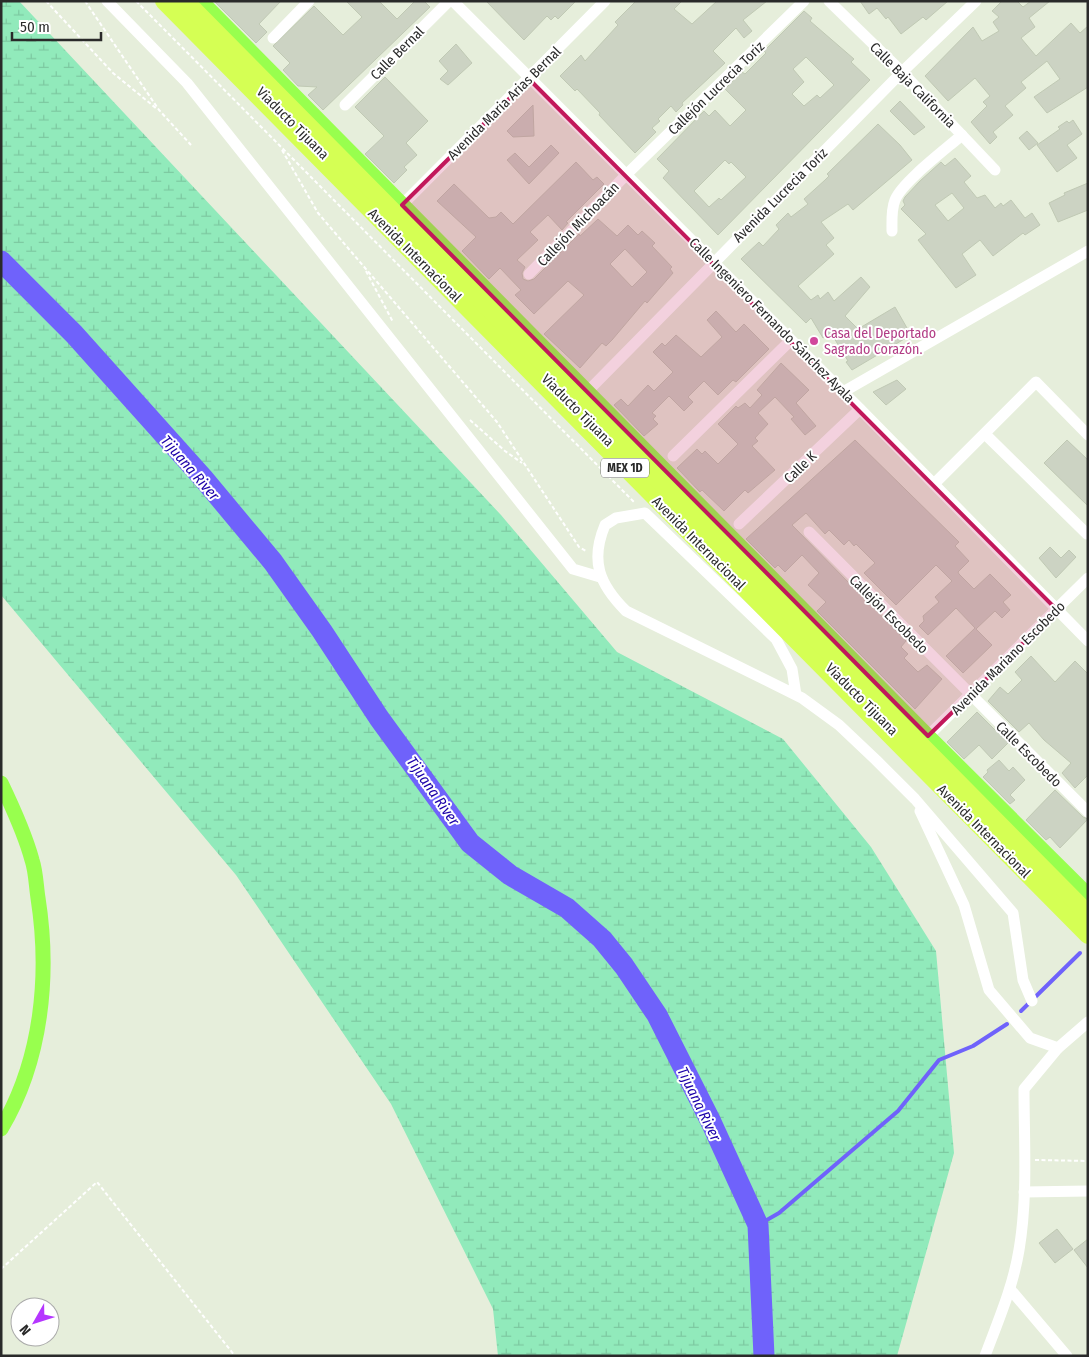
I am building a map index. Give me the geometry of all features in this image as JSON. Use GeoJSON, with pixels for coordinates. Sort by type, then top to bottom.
{"type":"FeatureCollection","features":[{"type":"Feature","properties":{"kind":"highway","name":"Avenida Internacional"},"geometry":{"type":"LineString","coordinates":[[164,1],[1088,934]]}},
{"type":"Feature","properties":{"kind":"highway","name":"Viaducto Tijuana"},"geometry":{"type":"LineString","coordinates":[[172,1],[1088,927]]}},
{"type":"Feature","properties":{"kind":"highway","name":"Viaducto Tijuana"},"geometry":{"type":"LineString","coordinates":[[180,1],[1088,920]]}},
{"type":"Feature","properties":{"kind":"highway","name":"Avenida Internacional"},"geometry":{"type":"LineString","coordinates":[[185,1],[1088,914]]}},
{"type":"Feature","properties":{"kind":"main road","name":"Avenida Internacional"},"geometry":{"type":"LineString","coordinates":[[200,1],[1088,895]]}},
{"type":"Feature","properties":{"kind":"main road"},"geometry":{"type":"LineString","coordinates":[[1,783],[14,810],[33,863],[42,925],[44,978],[39,1021],[31,1056],[8,1117],[1,1129]]}},
{"type":"Feature","properties":{"kind":"street"},"geometry":{"type":"LineString","coordinates":[[107,1],[187,83],[573,569],[600,577]]}},
{"type":"Feature","properties":{"kind":"street"},"geometry":{"type":"LineString","coordinates":[[273,38],[309,1]]}},
{"type":"Feature","properties":{"kind":"street","name":"Calle Ingeniero Fernando Sánchez Ayala"},"geometry":{"type":"LineString","coordinates":[[451,1],[627,174],[1088,641]]}},
{"type":"Feature","properties":{"kind":"street","name":"Calle Bernal"},"geometry":{"type":"LineString","coordinates":[[345,105],[451,1]]}},
{"type":"Feature","properties":{"kind":"street","name":"Avenida Maria Arias Bernal"},"geometry":{"type":"LineString","coordinates":[[402,205],[605,1]]}},
{"type":"Feature","properties":{"kind":"street","name":"Callejón Lucrecia Toriz"},"geometry":{"type":"LineString","coordinates":[[627,174],[804,1]]}},
{"type":"Feature","properties":{"kind":"street","name":"Calle Baja California"},"geometry":{"type":"LineString","coordinates":[[829,1],[902,72],[995,170]]}},
{"type":"Feature","properties":{"kind":"street","name":"Avenida Lucrecia Toriz"},"geometry":{"type":"LineString","coordinates":[[587,392],[902,72],[976,1]]}},
{"type":"Feature","properties":{"kind":"street"},"geometry":{"type":"LineString","coordinates":[[892,231],[892,210],[896,198],[904,187],[962,135]]}},
{"type":"Feature","properties":{"kind":"street","name":"Callejón Michoacán"},"geometry":{"type":"LineString","coordinates":[[529,274],[627,174]]}},
{"type":"Feature","properties":{"kind":"street"},"geometry":{"type":"LineString","coordinates":[[843,392],[1088,251]]}},
{"type":"Feature","properties":{"kind":"street"},"geometry":{"type":"LineString","coordinates":[[673,456],[791,340]]}},
{"type":"Feature","properties":{"kind":"street"},"geometry":{"type":"LineString","coordinates":[[934,484],[1036,382],[1088,435]]}},
{"type":"Feature","properties":{"kind":"street","name":"Calle K"},"geometry":{"type":"LineString","coordinates":[[739,524],[860,409]]}},
{"type":"Feature","properties":{"kind":"street"},"geometry":{"type":"LineString","coordinates":[[985,434],[1087,534]]}},
{"type":"Feature","properties":{"kind":"street"},"geometry":{"type":"LineString","coordinates":[[796,695],[792,670],[776,640],[645,513],[616,518],[606,525],[596,557],[600,577],[614,599],[626,610],[796,695],[839,725],[915,800],[1013,913],[1024,980],[1032,1001]]}},
{"type":"Feature","properties":{"kind":"street","name":"Callejón Escobedo"},"geometry":{"type":"LineString","coordinates":[[809,532],[970,696]]}},
{"type":"Feature","properties":{"kind":"street","name":"Avenida Mariano Escobedo"},"geometry":{"type":"LineString","coordinates":[[928,736],[1088,578]]}},
{"type":"Feature","properties":{"kind":"street","name":"Calle Escobedo"},"geometry":{"type":"LineString","coordinates":[[970,696],[1088,812]]}},
{"type":"Feature","properties":{"kind":"street"},"geometry":{"type":"LineString","coordinates":[[915,800],[964,906],[989,990],[1030,1038],[1058,1048]]}},
{"type":"Feature","properties":{"kind":"street"},"geometry":{"type":"LineString","coordinates":[[985,1356],[1010,1289],[1019,1250],[1024,1192],[1024,1089],[1058,1048],[1088,1022]]}},
{"type":"Feature","properties":{"kind":"street"},"geometry":{"type":"LineString","coordinates":[[1024,1192],[1088,1191]]}},
{"type":"Feature","properties":{"kind":"street"},"geometry":{"type":"LineString","coordinates":[[1010,1289],[1067,1356]]}},
{"type":"Feature","properties":{"kind":"path"},"geometry":{"type":"LineString","coordinates":[[46,1],[113,73],[158,110],[191,145]]}},
{"type":"Feature","properties":{"kind":"path"},"geometry":{"type":"LineString","coordinates":[[85,1],[158,110]]}},
{"type":"Feature","properties":{"kind":"path"},"geometry":{"type":"LineString","coordinates":[[136,1],[645,513]]}},
{"type":"Feature","properties":{"kind":"path"},"geometry":{"type":"LineString","coordinates":[[280,146],[318,213],[497,422],[579,547],[596,557]]}},
{"type":"Feature","properties":{"kind":"path"},"geometry":{"type":"LineString","coordinates":[[468,418],[505,451],[524,464]]}},
{"type":"Feature","properties":{"kind":"path"},"geometry":{"type":"LineString","coordinates":[[1024,1160],[1088,1161]]}},
{"type":"Feature","properties":{"kind":"path"},"geometry":{"type":"LineString","coordinates":[[1,1269],[97,1182],[236,1356]]}},
{"type":"Feature","properties":{"kind":"highlighted area"},"geometry":{"type":"Polygon","coordinates":[[[529,79],[1057,610],[928,736],[402,205],[529,79]]]}},
{"type":"Feature","properties":{"kind":"green space"},"geometry":{"type":"Polygon","coordinates":[[[1,1],[19,1],[501,515],[617,652],[783,739],[871,847],[936,951],[954,1153],[897,1356],[498,1356],[493,1309],[391,1104],[236,875],[1,595],[1,1]]]}},
{"type":"Feature","properties":{"kind":"building"},"geometry":{"type":"Polygon","coordinates":[[[214,1],[281,1],[259,24],[267,32],[256,43],[214,1]]]}},
{"type":"Feature","properties":{"kind":"building"},"geometry":{"type":"Polygon","coordinates":[[[346,1],[379,1],[397,19],[415,1],[424,1],[430,7],[323,110],[308,95],[317,87],[298,86],[283,70],[290,63],[273,46],[314,6],[343,35],[362,17],[346,1]]]}},
{"type":"Feature","properties":{"kind":"building"},"geometry":{"type":"Polygon","coordinates":[[[486,1],[576,1],[558,19],[555,16],[551,20],[547,16],[524,40],[486,1]]]}},
{"type":"Feature","properties":{"kind":"building"},"geometry":{"type":"Polygon","coordinates":[[[636,1],[682,1],[674,9],[692,24],[717,1],[767,1],[743,20],[752,31],[744,38],[736,28],[713,51],[725,63],[682,103],[683,105],[676,112],[671,106],[658,119],[660,121],[652,128],[656,132],[635,153],[577,89],[575,91],[560,76],[581,55],[585,61],[618,25],[615,22],[636,1]]]}},
{"type":"Feature","properties":{"kind":"building"},"geometry":{"type":"Polygon","coordinates":[[[860,1],[948,1],[926,20],[923,17],[901,34],[888,17],[886,19],[877,8],[869,14],[860,1]]]}},
{"type":"Feature","properties":{"kind":"building"},"geometry":{"type":"Polygon","coordinates":[[[1002,1],[1017,1],[1023,7],[1031,1],[1050,1],[1029,18],[1035,27],[1021,38],[1036,56],[1071,23],[1080,33],[1088,26],[1088,87],[1047,113],[1034,97],[1060,79],[1047,61],[1021,82],[1026,88],[1005,106],[1013,115],[993,132],[997,137],[990,144],[971,122],[987,106],[983,102],[990,96],[975,78],[948,101],[925,76],[973,27],[982,41],[999,31],[993,22],[999,17],[992,11],[1002,1]]]}},
{"type":"Feature","properties":{"kind":"building"},"geometry":{"type":"Polygon","coordinates":[[[804,11],[812,18],[810,21],[854,59],[851,62],[870,80],[718,235],[663,178],[669,171],[657,159],[704,111],[709,116],[715,110],[730,126],[746,110],[725,89],[742,72],[745,74],[766,53],[764,51],[804,11]],[[806,57],[793,69],[804,82],[792,94],[804,106],[817,95],[820,98],[834,85],[806,57]],[[725,160],[694,191],[709,207],[719,198],[721,200],[746,177],[731,162],[729,164],[725,160]]]}},
{"type":"Feature","properties":{"kind":"building"},"geometry":{"type":"Polygon","coordinates":[[[456,44],[472,63],[448,85],[440,79],[448,71],[439,61],[456,44]]]}},
{"type":"Feature","properties":{"kind":"building"},"geometry":{"type":"Polygon","coordinates":[[[385,77],[428,121],[406,143],[417,155],[404,167],[407,170],[394,183],[365,154],[384,136],[355,107],[385,77]]]}},
{"type":"Feature","properties":{"kind":"building"},"geometry":{"type":"Polygon","coordinates":[[[900,101],[925,127],[914,135],[890,111],[900,101]]]}},
{"type":"Feature","properties":{"kind":"building"},"geometry":{"type":"Polygon","coordinates":[[[533,105],[534,136],[513,137],[507,131],[533,105]]]}},
{"type":"Feature","properties":{"kind":"building"},"geometry":{"type":"Polygon","coordinates":[[[1073,120],[1082,134],[1067,145],[1077,158],[1057,172],[1037,145],[1060,129],[1058,127],[1067,121],[1069,123],[1073,120]]]}},
{"type":"Feature","properties":{"kind":"building"},"geometry":{"type":"Polygon","coordinates":[[[878,124],[900,145],[912,160],[853,210],[848,204],[821,222],[834,238],[826,245],[834,254],[798,286],[811,300],[818,295],[820,299],[828,292],[834,301],[861,277],[870,287],[845,316],[858,329],[895,307],[911,335],[852,370],[831,333],[823,338],[811,318],[806,323],[741,259],[759,242],[763,246],[779,229],[776,225],[788,213],[791,217],[808,204],[804,199],[829,176],[827,174],[878,124]]]}},
{"type":"Feature","properties":{"kind":"building"},"geometry":{"type":"Polygon","coordinates":[[[1027,131],[1038,143],[1029,150],[1019,138],[1027,131]]]}},
{"type":"Feature","properties":{"kind":"building"},"geometry":{"type":"Polygon","coordinates":[[[551,145],[559,153],[529,184],[507,160],[515,153],[529,167],[551,145]]]}},
{"type":"Feature","properties":{"kind":"building"},"geometry":{"type":"Polygon","coordinates":[[[955,158],[971,176],[964,182],[977,198],[985,195],[995,208],[1001,203],[1003,206],[1011,200],[1025,218],[1032,213],[1040,225],[1025,235],[1023,233],[993,256],[980,240],[962,254],[976,275],[956,288],[918,240],[926,234],[901,209],[905,205],[903,201],[905,197],[920,181],[941,162],[945,166],[955,158]],[[952,193],[935,205],[948,221],[964,208],[952,193]]]}},
{"type":"Feature","properties":{"kind":"building"},"geometry":{"type":"Polygon","coordinates":[[[576,162],[593,180],[597,177],[604,184],[566,222],[568,223],[562,230],[548,215],[530,232],[538,240],[517,260],[525,267],[522,273],[523,279],[528,281],[534,279],[579,234],[580,236],[598,219],[617,236],[628,225],[638,235],[642,231],[655,243],[652,246],[672,267],[670,269],[673,273],[647,303],[645,301],[612,340],[606,346],[602,343],[580,368],[544,334],[584,295],[568,281],[534,314],[515,295],[521,290],[500,268],[489,279],[462,251],[476,237],[437,201],[454,184],[489,218],[496,217],[501,212],[513,224],[576,162]],[[625,249],[610,264],[632,287],[647,272],[625,249]]]}},
{"type":"Feature","properties":{"kind":"building"},"geometry":{"type":"Polygon","coordinates":[[[1088,183],[1088,210],[1058,222],[1049,203],[1065,195],[1064,193],[1088,183]]]}},
{"type":"Feature","properties":{"kind":"building"},"geometry":{"type":"Polygon","coordinates":[[[716,311],[736,332],[744,324],[769,349],[736,382],[733,380],[718,395],[704,381],[688,397],[693,402],[684,411],[669,396],[652,413],[656,416],[653,419],[658,424],[644,436],[614,405],[621,399],[628,406],[648,385],[654,391],[673,372],[653,352],[662,343],[665,346],[676,335],[701,357],[722,337],[707,320],[716,311]]]}},
{"type":"Feature","properties":{"kind":"building"},"geometry":{"type":"Polygon","coordinates":[[[781,363],[809,390],[796,403],[816,426],[805,435],[791,419],[794,417],[775,397],[758,413],[768,424],[755,438],[758,441],[752,446],[775,470],[748,493],[745,490],[724,511],[702,490],[700,492],[677,468],[697,449],[702,454],[705,451],[718,464],[738,444],[718,424],[736,406],[738,408],[745,403],[750,408],[762,395],[757,390],[781,363]]]}},
{"type":"Feature","properties":{"kind":"building"},"geometry":{"type":"Polygon","coordinates":[[[897,380],[906,389],[886,405],[873,392],[897,380]]]}},
{"type":"Feature","properties":{"kind":"building"},"geometry":{"type":"Polygon","coordinates":[[[855,440],[959,542],[955,546],[969,561],[958,572],[974,589],[990,574],[1011,595],[1003,602],[1010,610],[1002,618],[995,611],[976,629],[992,645],[963,673],[946,656],[975,628],[956,608],[928,635],[919,626],[924,621],[923,616],[939,602],[935,597],[952,581],[936,565],[896,605],[864,573],[875,563],[856,544],[854,546],[849,540],[844,545],[829,530],[825,534],[806,513],[792,525],[906,641],[901,647],[908,654],[904,658],[918,672],[927,665],[942,679],[915,709],[817,611],[826,602],[808,585],[819,573],[802,555],[785,572],[778,565],[775,568],[746,539],[855,440]]]}},
{"type":"Feature","properties":{"kind":"building"},"geometry":{"type":"Polygon","coordinates":[[[1067,440],[1088,460],[1088,506],[1044,463],[1067,440]]]}},
{"type":"Feature","properties":{"kind":"building"},"geometry":{"type":"Polygon","coordinates":[[[1050,547],[1061,558],[1069,550],[1076,557],[1056,578],[1039,558],[1050,547]]]}},
{"type":"Feature","properties":{"kind":"building"},"geometry":{"type":"Polygon","coordinates":[[[1031,656],[1055,682],[1075,661],[1088,674],[1088,775],[1075,788],[1062,773],[1071,763],[1044,740],[1029,723],[1019,732],[988,701],[1000,687],[1008,694],[1022,680],[1015,672],[1031,656]]]}},
{"type":"Feature","properties":{"kind":"building"},"geometry":{"type":"Polygon","coordinates":[[[977,712],[1008,743],[992,759],[979,745],[964,759],[947,742],[977,712]]]}},
{"type":"Feature","properties":{"kind":"building"},"geometry":{"type":"Polygon","coordinates":[[[999,760],[1009,771],[1013,767],[1025,780],[1010,795],[1015,800],[1010,804],[983,777],[988,772],[987,770],[999,760]]]}},
{"type":"Feature","properties":{"kind":"building"},"geometry":{"type":"Polygon","coordinates":[[[1055,790],[1083,817],[1088,819],[1060,848],[1050,837],[1046,840],[1026,820],[1055,790]]]}},
{"type":"Feature","properties":{"kind":"building"},"geometry":{"type":"Polygon","coordinates":[[[1057,1229],[1073,1249],[1055,1263],[1039,1243],[1057,1229]]]}},
{"type":"Feature","properties":{"kind":"building"},"geometry":{"type":"Polygon","coordinates":[[[1088,1239],[1088,1268],[1074,1250],[1088,1239]]]}},
{"type":"Feature","properties":{"kind":"waterway","name":"Tijuana River"},"geometry":{"type":"LineString","coordinates":[[1,261],[74,334],[203,478],[273,562],[322,631],[379,718],[470,843],[510,875],[567,908],[602,939],[624,966],[657,1015],[711,1122],[758,1225],[764,1356]]}},
{"type":"Feature","properties":{"kind":"waterway"},"geometry":{"type":"LineString","coordinates":[[1021,1011],[1080,953]]}},
{"type":"Feature","properties":{"kind":"waterway"},"geometry":{"type":"LineString","coordinates":[[758,1225],[779,1213],[898,1111],[939,1060],[973,1046],[1007,1024]]}},
{"type":"Feature","properties":{"kind":"place","name":"Casa del Deportado Sagrado Corazón."},"geometry":{"type":"Point","coordinates":[814,341]}}]}
